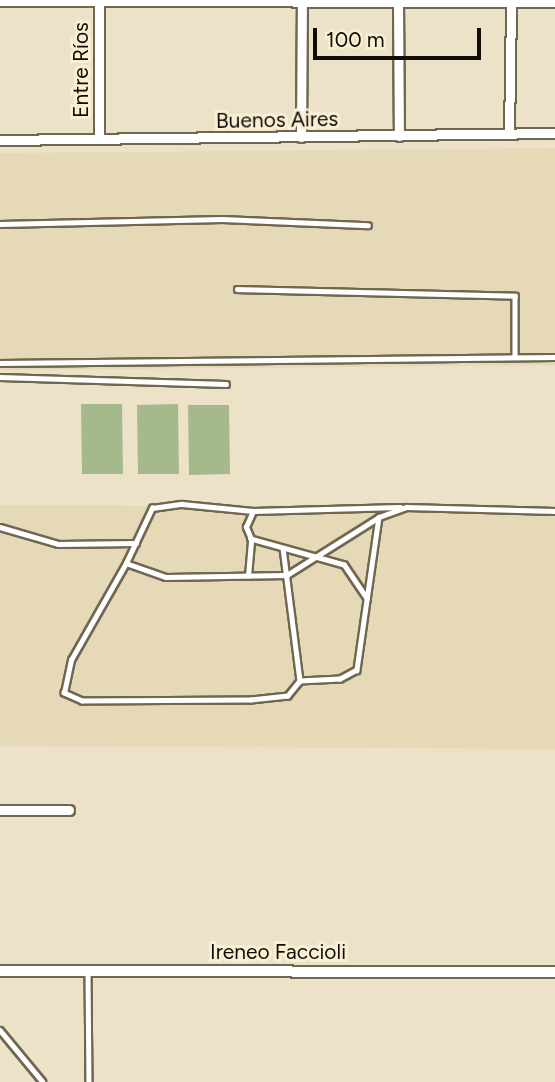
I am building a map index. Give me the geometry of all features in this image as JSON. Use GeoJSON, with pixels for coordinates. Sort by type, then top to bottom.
{"type":"FeatureCollection","features":[{"type":"Feature","properties":{"kind":"street"},"geometry":{"type":"LineString","coordinates":[[0,1],[555,2]]}},
{"type":"Feature","properties":{"kind":"street","name":"Entre Ríos"},"geometry":{"type":"LineString","coordinates":[[99,1],[99,139]]}},
{"type":"Feature","properties":{"kind":"street"},"geometry":{"type":"LineString","coordinates":[[301,137],[302,1]]}},
{"type":"Feature","properties":{"kind":"street"},"geometry":{"type":"LineString","coordinates":[[509,134],[511,1]]}},
{"type":"Feature","properties":{"kind":"street"},"geometry":{"type":"LineString","coordinates":[[398,2],[399,136]]}},
{"type":"Feature","properties":{"kind":"street","name":"Buenos Aires"},"geometry":{"type":"LineString","coordinates":[[0,140],[555,133]]}},
{"type":"Feature","properties":{"kind":"street"},"geometry":{"type":"LineString","coordinates":[[0,810],[69,810]]}},
{"type":"Feature","properties":{"kind":"street","name":"Ireneo Faccioli"},"geometry":{"type":"LineString","coordinates":[[0,971],[555,972]]}},
{"type":"Feature","properties":{"kind":"lane"},"geometry":{"type":"LineString","coordinates":[[0,224],[222,219],[368,225]]}},
{"type":"Feature","properties":{"kind":"lane"},"geometry":{"type":"LineString","coordinates":[[237,289],[515,296],[515,357]]}},
{"type":"Feature","properties":{"kind":"lane"},"geometry":{"type":"LineString","coordinates":[[0,363],[555,357]]}},
{"type":"Feature","properties":{"kind":"lane"},"geometry":{"type":"LineString","coordinates":[[0,377],[226,384]]}},
{"type":"Feature","properties":{"kind":"lane"},"geometry":{"type":"LineString","coordinates":[[379,517],[357,670],[340,679],[300,681],[288,695],[251,700],[82,701],[64,693],[71,660],[126,564],[152,509],[182,504],[253,511],[405,507],[555,512]]}},
{"type":"Feature","properties":{"kind":"lane"},"geometry":{"type":"LineString","coordinates":[[126,564],[166,577],[288,575],[379,517],[405,507]]}},
{"type":"Feature","properties":{"kind":"lane"},"geometry":{"type":"LineString","coordinates":[[248,576],[251,539],[246,527],[253,511]]}},
{"type":"Feature","properties":{"kind":"lane"},"geometry":{"type":"LineString","coordinates":[[0,527],[58,544],[135,543]]}},
{"type":"Feature","properties":{"kind":"lane"},"geometry":{"type":"LineString","coordinates":[[251,539],[320,556],[344,565],[368,600]]}},
{"type":"Feature","properties":{"kind":"lane"},"geometry":{"type":"LineString","coordinates":[[283,548],[300,681]]}},
{"type":"Feature","properties":{"kind":"lane"},"geometry":{"type":"LineString","coordinates":[[88,971],[89,1082]]}},
{"type":"Feature","properties":{"kind":"lane"},"geometry":{"type":"LineString","coordinates":[[0,1030],[43,1082]]}},
{"type":"Feature","properties":{"kind":"shaded area"},"geometry":{"type":"Polygon","coordinates":[[[555,148],[555,365],[0,370],[0,153],[555,148]]]}},
{"type":"Feature","properties":{"kind":"shaded area"},"geometry":{"type":"Polygon","coordinates":[[[0,505],[555,508],[555,749],[0,746],[0,505]]]}},
{"type":"Feature","properties":{"kind":"green space"},"geometry":{"type":"Polygon","coordinates":[[[81,404],[122,404],[123,474],[82,474],[81,404]]]}},
{"type":"Feature","properties":{"kind":"green space"},"geometry":{"type":"Polygon","coordinates":[[[178,404],[179,474],[138,474],[137,405],[178,404]]]}},
{"type":"Feature","properties":{"kind":"green space"},"geometry":{"type":"Polygon","coordinates":[[[188,405],[229,405],[230,474],[189,475],[188,405]]]}}]}
